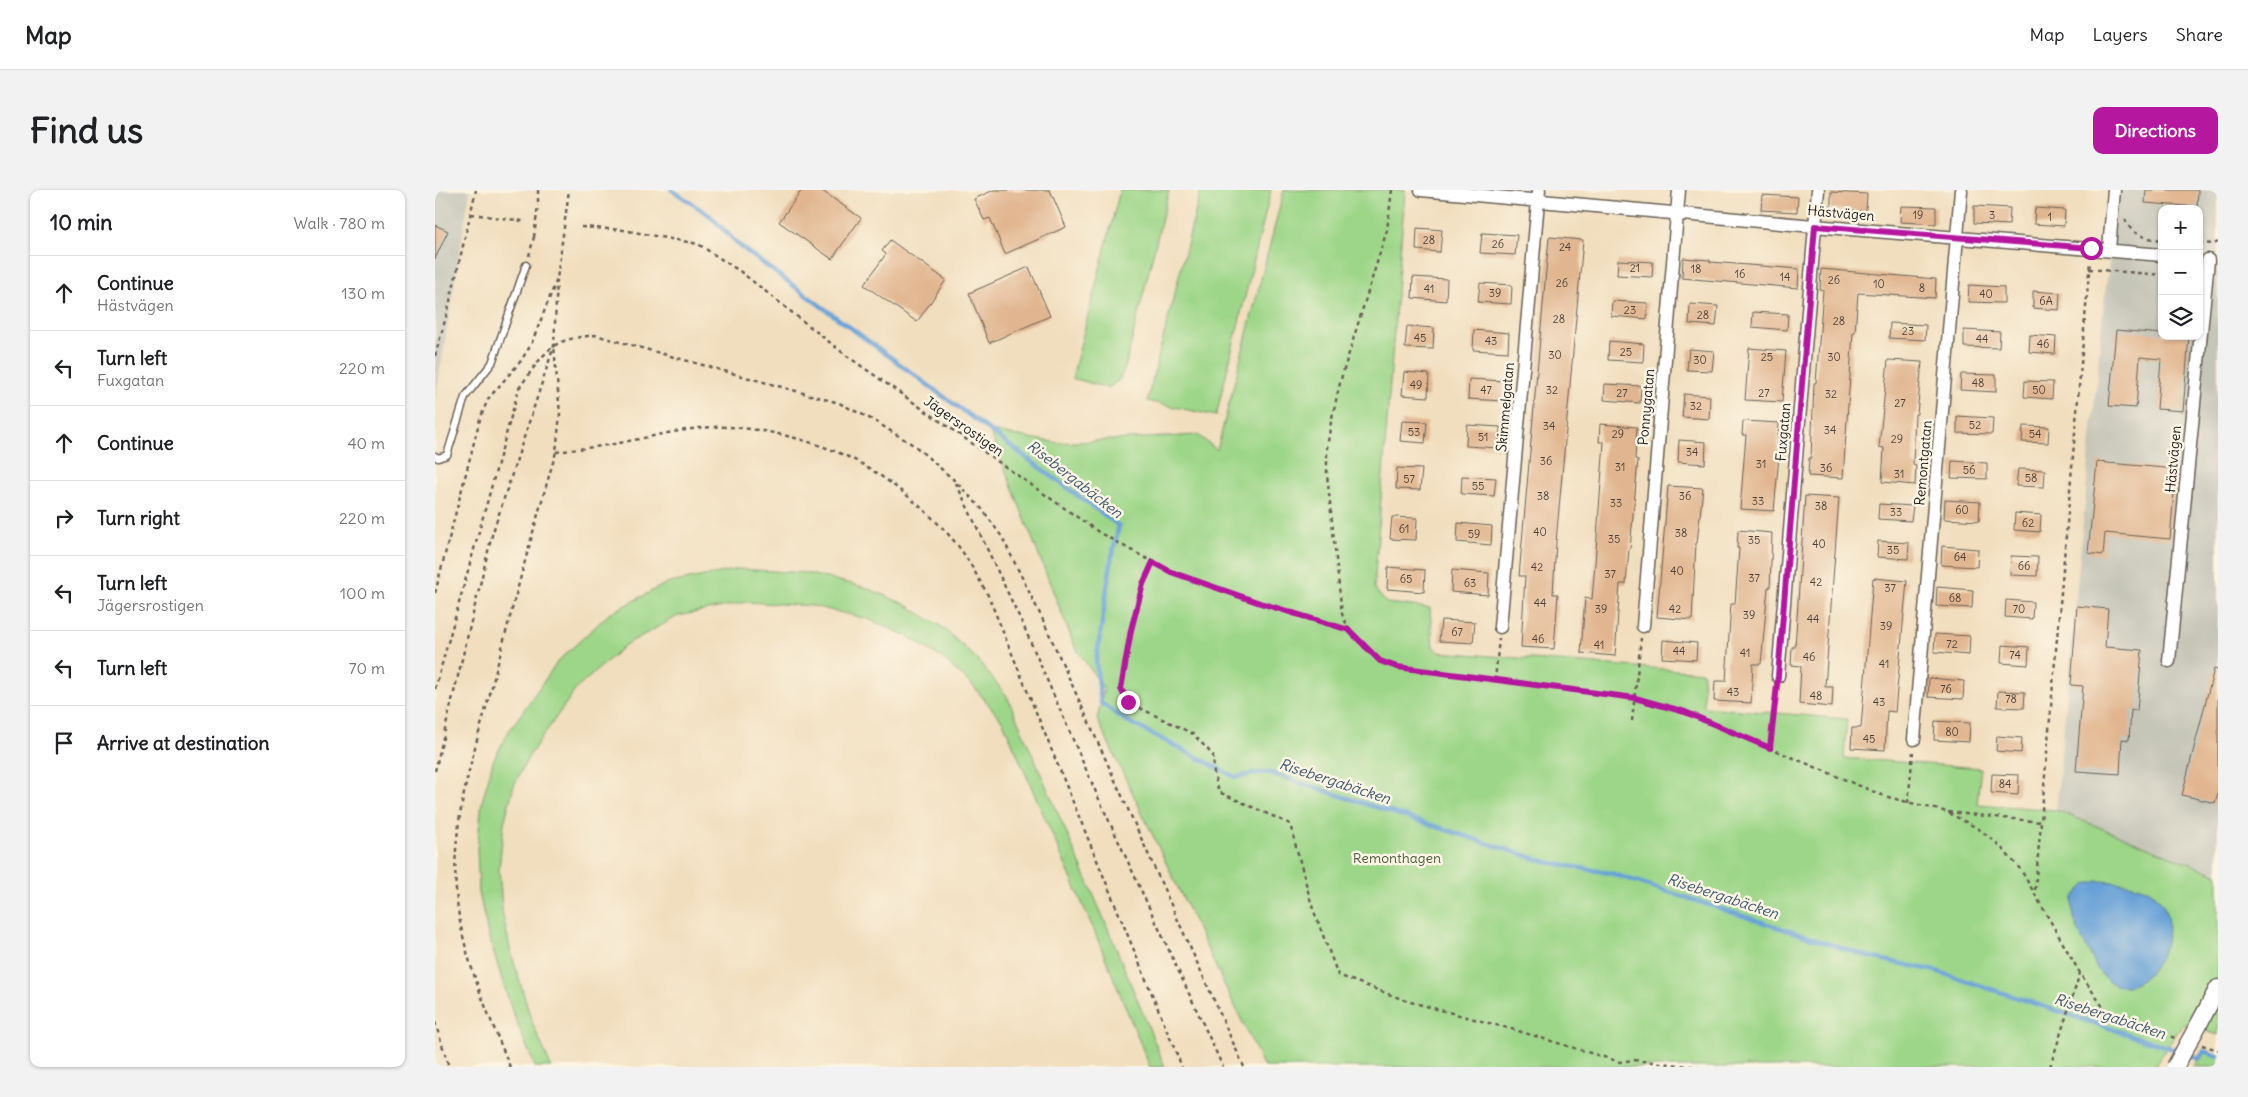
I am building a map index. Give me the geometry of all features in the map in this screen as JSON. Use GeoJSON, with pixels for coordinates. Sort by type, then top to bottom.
{"type":"FeatureCollection","features":[{"type":"Feature","properties":{"kind":"street","name":"Hästvägen"},"geometry":{"type":"LineString","coordinates":[[1421,190],[1539,195],[1677,214],[2158,255]]}},
{"type":"Feature","properties":{"kind":"street","name":"Ponnygatan"},"geometry":{"type":"LineString","coordinates":[[1643,626],[1679,190]]}},
{"type":"Feature","properties":{"kind":"street","name":"Fuxgatan"},"geometry":{"type":"LineString","coordinates":[[1778,676],[1818,190]]}},
{"type":"Feature","properties":{"kind":"street","name":"Remontgatan"},"geometry":{"type":"LineString","coordinates":[[1915,739],[1961,190]]}},
{"type":"Feature","properties":{"kind":"street"},"geometry":{"type":"LineString","coordinates":[[2109,249],[2114,190]]}},
{"type":"Feature","properties":{"kind":"street","name":"Skimmelgatan"},"geometry":{"type":"LineString","coordinates":[[1500,627],[1539,195]]}},
{"type":"Feature","properties":{"kind":"street","name":"Hästvägen"},"geometry":{"type":"LineString","coordinates":[[2169,662],[2208,260]]}},
{"type":"Feature","properties":{"kind":"street"},"geometry":{"type":"LineString","coordinates":[[2175,1067],[2218,988]]}},
{"type":"Feature","properties":{"kind":"lane"},"geometry":{"type":"LineString","coordinates":[[435,456],[447,455],[465,397],[492,363],[526,265]]}},
{"type":"Feature","properties":{"kind":"path"},"geometry":{"type":"LineString","coordinates":[[435,356],[449,310],[476,190]]}},
{"type":"Feature","properties":{"kind":"path"},"geometry":{"type":"LineString","coordinates":[[526,265],[534,237],[538,190]]}},
{"type":"Feature","properties":{"kind":"path"},"geometry":{"type":"LineString","coordinates":[[510,1067],[471,965],[459,924],[455,891],[456,841],[459,815],[474,752],[555,452],[561,414],[554,346],[557,279],[569,190]]}},
{"type":"Feature","properties":{"kind":"path"},"geometry":{"type":"LineString","coordinates":[[1392,190],[1387,230],[1341,379],[1327,448],[1330,511],[1342,614],[1349,630],[1380,661],[1397,667],[1635,698],[1685,712],[1884,796],[1947,812],[2041,822]]}},
{"type":"Feature","properties":{"kind":"path"},"geometry":{"type":"LineString","coordinates":[[471,214],[523,221]]}},
{"type":"Feature","properties":{"kind":"path"},"geometry":{"type":"LineString","coordinates":[[2124,218],[2128,228],[2136,234],[2158,239]]}},
{"type":"Feature","properties":{"kind":"path","name":"Jägersrostigen"},"geometry":{"type":"LineString","coordinates":[[581,227],[623,230],[698,244],[741,272],[847,356],[1100,533],[1171,572],[1260,603],[1349,630]]}},
{"type":"Feature","properties":{"kind":"path"},"geometry":{"type":"LineString","coordinates":[[2203,243],[2214,244],[2218,242]]}},
{"type":"Feature","properties":{"kind":"path"},"geometry":{"type":"LineString","coordinates":[[2035,892],[2091,248]]}},
{"type":"Feature","properties":{"kind":"path"},"geometry":{"type":"LineString","coordinates":[[2089,269],[2158,275]]}},
{"type":"Feature","properties":{"kind":"path"},"geometry":{"type":"LineString","coordinates":[[435,593],[480,419],[488,399],[520,362],[531,346],[557,279]]}},
{"type":"Feature","properties":{"kind":"path"},"geometry":{"type":"LineString","coordinates":[[435,689],[519,388],[554,346],[575,338],[595,335],[839,402],[915,446],[954,480],[982,508],[1002,537],[1244,1067]]}},
{"type":"Feature","properties":{"kind":"path"},"geometry":{"type":"LineString","coordinates":[[435,771],[492,535],[554,346]]}},
{"type":"Feature","properties":{"kind":"path"},"geometry":{"type":"LineString","coordinates":[[555,452],[618,444],[677,431],[714,427],[750,430],[783,436],[828,449],[862,464],[904,495],[937,523],[963,553],[987,593],[1182,1067]]}},
{"type":"Feature","properties":{"kind":"path"},"geometry":{"type":"LineString","coordinates":[[954,480],[1024,627],[1098,797],[1223,1067]]}},
{"type":"Feature","properties":{"kind":"path"},"geometry":{"type":"LineString","coordinates":[[1153,562],[1143,584],[1131,630],[1121,689],[1128,702],[1193,734],[1213,755],[1214,775],[1219,792],[1291,824],[1312,906],[1338,975],[1407,1001],[1515,1030],[1620,1062],[1633,1060],[1699,1067]]}},
{"type":"Feature","properties":{"kind":"path"},"geometry":{"type":"LineString","coordinates":[[1633,721],[1643,626]]}},
{"type":"Feature","properties":{"kind":"path"},"geometry":{"type":"LineString","coordinates":[[1495,681],[1500,627]]}},
{"type":"Feature","properties":{"kind":"path"},"geometry":{"type":"LineString","coordinates":[[1770,748],[1778,676]]}},
{"type":"Feature","properties":{"kind":"path"},"geometry":{"type":"LineString","coordinates":[[1908,803],[1915,739]]}},
{"type":"Feature","properties":{"kind":"path"},"geometry":{"type":"LineString","coordinates":[[1947,812],[1979,829],[1999,845],[2021,870],[2080,972],[2107,1013],[2179,1039]]}},
{"type":"Feature","properties":{"kind":"path"},"geometry":{"type":"LineString","coordinates":[[2050,1067],[2080,972]]}},
{"type":"Feature","properties":{"kind":"path"},"geometry":{"type":"LineString","coordinates":[[435,1022],[449,1067]]}},
{"type":"Feature","properties":{"kind":"path"},"geometry":{"type":"LineString","coordinates":[[2199,1044],[2218,1050]]}},
{"type":"Feature","properties":{"kind":"shaded area"},"geometry":{"type":"Polygon","coordinates":[[[435,190],[470,190],[435,402],[435,190]]]}},
{"type":"Feature","properties":{"kind":"shaded area"},"geometry":{"type":"Polygon","coordinates":[[[2119,190],[2218,190],[2218,875],[2056,810],[2104,301],[2119,190]]]}},
{"type":"Feature","properties":{"kind":"green space"},"geometry":{"type":"Polygon","coordinates":[[[1120,190],[1169,190],[1125,368],[1119,380],[1108,388],[1072,378],[1120,190]]]}},
{"type":"Feature","properties":{"kind":"green space"},"geometry":{"type":"Polygon","coordinates":[[[1201,190],[1271,190],[1216,416],[1147,401],[1201,190]]]}},
{"type":"Feature","properties":{"kind":"green space","name":"Remonthagen"},"geometry":{"type":"Polygon","coordinates":[[[1284,190],[1405,190],[1374,588],[1386,603],[1430,608],[1433,647],[1439,652],[1703,672],[1704,707],[1847,719],[1844,758],[1981,768],[1977,804],[2056,810],[2218,875],[2218,1035],[2183,1024],[2154,1067],[1264,1067],[1097,719],[1104,689],[1075,647],[990,431],[1059,443],[1198,435],[1217,450],[1284,190]]]}},
{"type":"Feature","properties":{"kind":"green space"},"geometry":{"type":"Polygon","coordinates":[[[738,569],[806,573],[864,587],[905,604],[943,628],[977,659],[1007,696],[1104,919],[1165,1067],[1150,1067],[1096,935],[1003,722],[974,687],[942,658],[907,636],[868,619],[813,606],[747,602],[678,616],[625,645],[576,689],[529,756],[514,785],[504,823],[499,868],[502,910],[510,949],[531,1019],[551,1067],[535,1067],[511,1008],[488,934],[479,893],[477,849],[482,802],[493,761],[509,731],[558,661],[609,614],[665,584],[738,569]]]}},
{"type":"Feature","properties":{"kind":"green space"},"geometry":{"type":"Polygon","coordinates":[[[2204,1051],[2218,1056],[2218,1067],[2193,1067],[2204,1051]]]}},
{"type":"Feature","properties":{"kind":"water"},"geometry":{"type":"Polygon","coordinates":[[[2098,881],[2142,887],[2154,894],[2165,909],[2168,928],[2164,947],[2156,965],[2143,978],[2129,986],[2114,984],[2099,971],[2079,933],[2074,919],[2073,897],[2086,884],[2098,881]]]}},
{"type":"Feature","properties":{"kind":"building"},"geometry":{"type":"Polygon","coordinates":[[[802,190],[821,190],[861,218],[832,259],[779,222],[802,190]]]}},
{"type":"Feature","properties":{"kind":"building"},"geometry":{"type":"Polygon","coordinates":[[[994,190],[1050,190],[1066,227],[1005,254],[990,218],[984,220],[974,199],[994,190]]]}},
{"type":"Feature","properties":{"kind":"building"},"geometry":{"type":"Polygon","coordinates":[[[2146,190],[2198,190],[2197,205],[2145,203],[2146,190]]]}},
{"type":"Feature","properties":{"kind":"building"},"geometry":{"type":"Polygon","coordinates":[[[1831,192],[1867,194],[1866,211],[1831,209],[1831,192]]]}},
{"type":"Feature","properties":{"kind":"building"},"geometry":{"type":"Polygon","coordinates":[[[1762,195],[1798,197],[1797,212],[1761,210],[1762,195]]]}},
{"type":"Feature","properties":{"kind":"building"},"geometry":{"type":"Polygon","coordinates":[[[1901,206],[1936,207],[1936,224],[1900,222],[1901,206]]]}},
{"type":"Feature","properties":{"kind":"building"},"geometry":{"type":"Polygon","coordinates":[[[1974,206],[2010,208],[2009,225],[1974,223],[1974,206]]]}},
{"type":"Feature","properties":{"kind":"building"},"geometry":{"type":"Polygon","coordinates":[[[2035,208],[2065,210],[2064,226],[2034,224],[2035,208]]]}},
{"type":"Feature","properties":{"kind":"building"},"geometry":{"type":"Polygon","coordinates":[[[435,225],[448,231],[435,259],[435,225]]]}},
{"type":"Feature","properties":{"kind":"building"},"geometry":{"type":"Polygon","coordinates":[[[1417,228],[1442,230],[1440,252],[1416,250],[1417,228]]]}},
{"type":"Feature","properties":{"kind":"building"},"geometry":{"type":"Polygon","coordinates":[[[1482,233],[1517,235],[1515,255],[1480,253],[1482,233]]]}},
{"type":"Feature","properties":{"kind":"building"},"geometry":{"type":"Polygon","coordinates":[[[1549,237],[1583,240],[1556,542],[1553,594],[1558,594],[1554,649],[1521,647],[1525,576],[1519,576],[1549,237]]]}},
{"type":"Feature","properties":{"kind":"building"},"geometry":{"type":"Polygon","coordinates":[[[890,240],[946,280],[917,322],[864,285],[886,254],[882,251],[890,240]]]}},
{"type":"Feature","properties":{"kind":"building"},"geometry":{"type":"Polygon","coordinates":[[[1683,258],[1799,269],[1798,288],[1682,278],[1683,258]]]}},
{"type":"Feature","properties":{"kind":"building"},"geometry":{"type":"Polygon","coordinates":[[[1618,260],[1653,262],[1652,277],[1617,275],[1618,260]]]}},
{"type":"Feature","properties":{"kind":"building"},"geometry":{"type":"Polygon","coordinates":[[[1029,267],[1050,316],[989,343],[969,293],[1029,267]]]}},
{"type":"Feature","properties":{"kind":"building"},"geometry":{"type":"Polygon","coordinates":[[[1821,269],[1936,279],[1935,298],[1858,293],[1855,332],[1853,332],[1843,478],[1808,476],[1809,458],[1811,458],[1814,383],[1816,383],[1823,290],[1820,290],[1821,269]]]}},
{"type":"Feature","properties":{"kind":"building"},"geometry":{"type":"Polygon","coordinates":[[[1413,277],[1447,279],[1446,301],[1412,298],[1413,277]]]}},
{"type":"Feature","properties":{"kind":"building"},"geometry":{"type":"Polygon","coordinates":[[[1480,283],[1512,285],[1511,304],[1478,302],[1480,283]]]}},
{"type":"Feature","properties":{"kind":"building"},"geometry":{"type":"Polygon","coordinates":[[[1969,285],[2004,287],[2004,303],[1968,302],[1969,285]]]}},
{"type":"Feature","properties":{"kind":"building"},"geometry":{"type":"Polygon","coordinates":[[[2033,291],[2060,293],[2059,310],[2033,308],[2033,291]]]}},
{"type":"Feature","properties":{"kind":"building"},"geometry":{"type":"Polygon","coordinates":[[[1612,301],[1648,303],[1647,319],[1611,316],[1612,301]]]}},
{"type":"Feature","properties":{"kind":"building"},"geometry":{"type":"Polygon","coordinates":[[[1690,304],[1718,306],[1716,326],[1689,324],[1690,304]]]}},
{"type":"Feature","properties":{"kind":"building"},"geometry":{"type":"Polygon","coordinates":[[[1753,312],[1788,314],[1787,330],[1752,327],[1753,312]]]}},
{"type":"Feature","properties":{"kind":"building"},"geometry":{"type":"Polygon","coordinates":[[[1890,323],[1926,325],[1925,340],[1889,338],[1890,323]]]}},
{"type":"Feature","properties":{"kind":"building"},"geometry":{"type":"Polygon","coordinates":[[[1407,326],[1434,328],[1433,349],[1405,348],[1407,326]]]}},
{"type":"Feature","properties":{"kind":"building"},"geometry":{"type":"Polygon","coordinates":[[[1474,330],[1509,333],[1508,352],[1473,350],[1474,330]]]}},
{"type":"Feature","properties":{"kind":"building"},"geometry":{"type":"Polygon","coordinates":[[[1964,330],[2000,332],[1999,348],[1964,347],[1964,330]]]}},
{"type":"Feature","properties":{"kind":"building"},"geometry":{"type":"Polygon","coordinates":[[[2116,330],[2158,334],[2158,340],[2189,340],[2183,411],[2157,409],[2161,359],[2140,357],[2136,408],[2109,406],[2116,330]]]}},
{"type":"Feature","properties":{"kind":"building"},"geometry":{"type":"Polygon","coordinates":[[[2030,335],[2056,337],[2055,354],[2029,352],[2030,335]]]}},
{"type":"Feature","properties":{"kind":"building"},"geometry":{"type":"Polygon","coordinates":[[[1609,341],[1644,344],[1643,362],[1608,360],[1609,341]]]}},
{"type":"Feature","properties":{"kind":"building"},"geometry":{"type":"Polygon","coordinates":[[[1749,348],[1786,351],[1782,402],[1745,400],[1749,348]]]}},
{"type":"Feature","properties":{"kind":"building"},"geometry":{"type":"Polygon","coordinates":[[[1689,349],[1714,351],[1712,371],[1687,370],[1689,349]]]}},
{"type":"Feature","properties":{"kind":"building"},"geometry":{"type":"Polygon","coordinates":[[[1888,360],[1922,362],[1917,414],[1915,414],[1913,465],[1916,466],[1915,485],[1882,482],[1884,448],[1879,447],[1888,360]]]}},
{"type":"Feature","properties":{"kind":"building"},"geometry":{"type":"Polygon","coordinates":[[[1404,372],[1429,374],[1428,397],[1402,395],[1404,372]]]}},
{"type":"Feature","properties":{"kind":"building"},"geometry":{"type":"Polygon","coordinates":[[[1961,374],[1996,375],[1996,392],[1960,390],[1961,374]]]}},
{"type":"Feature","properties":{"kind":"building"},"geometry":{"type":"Polygon","coordinates":[[[1469,379],[1504,381],[1503,401],[1468,399],[1469,379]]]}},
{"type":"Feature","properties":{"kind":"building"},"geometry":{"type":"Polygon","coordinates":[[[2025,381],[2053,382],[2052,399],[2024,397],[2025,381]]]}},
{"type":"Feature","properties":{"kind":"building"},"geometry":{"type":"Polygon","coordinates":[[[1605,384],[1641,386],[1640,403],[1604,400],[1605,384]]]}},
{"type":"Feature","properties":{"kind":"building"},"geometry":{"type":"Polygon","coordinates":[[[1684,394],[1710,396],[1709,419],[1682,417],[1684,394]]]}},
{"type":"Feature","properties":{"kind":"building"},"geometry":{"type":"Polygon","coordinates":[[[1957,416],[1993,418],[1992,434],[1957,433],[1957,416]]]}},
{"type":"Feature","properties":{"kind":"building"},"geometry":{"type":"Polygon","coordinates":[[[1402,421],[1427,422],[1425,443],[1400,441],[1402,421]]]}},
{"type":"Feature","properties":{"kind":"building"},"geometry":{"type":"Polygon","coordinates":[[[1743,421],[1779,423],[1777,456],[1779,456],[1774,511],[1740,509],[1746,435],[1742,435],[1743,421]]]}},
{"type":"Feature","properties":{"kind":"building"},"geometry":{"type":"Polygon","coordinates":[[[1600,424],[1637,427],[1635,459],[1638,460],[1630,549],[1626,584],[1620,584],[1615,656],[1581,653],[1585,598],[1592,599],[1595,564],[1604,442],[1599,442],[1600,424]]]}},
{"type":"Feature","properties":{"kind":"building"},"geometry":{"type":"Polygon","coordinates":[[[1467,425],[1500,427],[1499,448],[1466,446],[1467,425]]]}},
{"type":"Feature","properties":{"kind":"building"},"geometry":{"type":"Polygon","coordinates":[[[2023,426],[2049,427],[2048,443],[2022,442],[2023,426]]]}},
{"type":"Feature","properties":{"kind":"building"},"geometry":{"type":"Polygon","coordinates":[[[1679,440],[1706,442],[1705,464],[1678,462],[1679,440]]]}},
{"type":"Feature","properties":{"kind":"building"},"geometry":{"type":"Polygon","coordinates":[[[1952,461],[1987,463],[1987,479],[1951,478],[1952,461]]]}},
{"type":"Feature","properties":{"kind":"building"},"geometry":{"type":"Polygon","coordinates":[[[2097,462],[2176,469],[2170,539],[2105,533],[2103,555],[2088,553],[2097,462]]]}},
{"type":"Feature","properties":{"kind":"building"},"geometry":{"type":"Polygon","coordinates":[[[1397,468],[1422,469],[1420,490],[1396,489],[1397,468]]]}},
{"type":"Feature","properties":{"kind":"building"},"geometry":{"type":"Polygon","coordinates":[[[2018,469],[2045,470],[2044,487],[2016,486],[2018,469]]]}},
{"type":"Feature","properties":{"kind":"building"},"geometry":{"type":"Polygon","coordinates":[[[1462,476],[1496,478],[1494,496],[1461,494],[1462,476]]]}},
{"type":"Feature","properties":{"kind":"building"},"geometry":{"type":"Polygon","coordinates":[[[1668,486],[1703,488],[1696,543],[1692,620],[1657,617],[1668,486]]]}},
{"type":"Feature","properties":{"kind":"building"},"geometry":{"type":"Polygon","coordinates":[[[1805,496],[1839,498],[1825,687],[1833,687],[1832,707],[1799,704],[1801,666],[1791,665],[1792,647],[1795,647],[1805,496]]]}},
{"type":"Feature","properties":{"kind":"building"},"geometry":{"type":"Polygon","coordinates":[[[1945,500],[1980,502],[1979,521],[1944,519],[1945,500]]]}},
{"type":"Feature","properties":{"kind":"building"},"geometry":{"type":"Polygon","coordinates":[[[1879,504],[1913,506],[1911,521],[1878,519],[1879,504]]]}},
{"type":"Feature","properties":{"kind":"building"},"geometry":{"type":"Polygon","coordinates":[[[2015,513],[2041,515],[2040,532],[2014,530],[2015,513]]]}},
{"type":"Feature","properties":{"kind":"building"},"geometry":{"type":"Polygon","coordinates":[[[1392,517],[1417,518],[1416,540],[1390,539],[1392,517]]]}},
{"type":"Feature","properties":{"kind":"building"},"geometry":{"type":"Polygon","coordinates":[[[1458,523],[1492,526],[1491,545],[1457,542],[1458,523]]]}},
{"type":"Feature","properties":{"kind":"building"},"geometry":{"type":"Polygon","coordinates":[[[1738,530],[1772,533],[1770,588],[1768,587],[1761,664],[1753,664],[1751,703],[1714,701],[1715,681],[1726,681],[1731,604],[1735,604],[1739,548],[1737,548],[1738,530]]]}},
{"type":"Feature","properties":{"kind":"building"},"geometry":{"type":"Polygon","coordinates":[[[1878,541],[1909,543],[1908,559],[1877,557],[1878,541]]]}},
{"type":"Feature","properties":{"kind":"building"},"geometry":{"type":"Polygon","coordinates":[[[1942,546],[1978,549],[1977,567],[1941,565],[1942,546]]]}},
{"type":"Feature","properties":{"kind":"building"},"geometry":{"type":"Polygon","coordinates":[[[2011,556],[2038,557],[2037,576],[2010,575],[2011,556]]]}},
{"type":"Feature","properties":{"kind":"building"},"geometry":{"type":"Polygon","coordinates":[[[1388,567],[1425,570],[1424,592],[1387,589],[1388,567]]]}},
{"type":"Feature","properties":{"kind":"building"},"geometry":{"type":"Polygon","coordinates":[[[1452,570],[1489,573],[1488,595],[1451,592],[1452,570]]]}},
{"type":"Feature","properties":{"kind":"building"},"geometry":{"type":"Polygon","coordinates":[[[1873,578],[1907,581],[1895,712],[1887,711],[1885,750],[1851,748],[1852,728],[1861,728],[1873,578]]]}},
{"type":"Feature","properties":{"kind":"building"},"geometry":{"type":"Polygon","coordinates":[[[1937,587],[1973,590],[1972,608],[1936,606],[1937,587]]]}},
{"type":"Feature","properties":{"kind":"building"},"geometry":{"type":"Polygon","coordinates":[[[2006,600],[2033,602],[2032,619],[2005,617],[2006,600]]]}},
{"type":"Feature","properties":{"kind":"building"},"geometry":{"type":"Polygon","coordinates":[[[2077,606],[2108,609],[2105,647],[2142,650],[2137,711],[2131,710],[2129,740],[2122,739],[2120,774],[2076,771],[2083,686],[2071,685],[2077,606]]]}},
{"type":"Feature","properties":{"kind":"building"},"geometry":{"type":"Polygon","coordinates":[[[1441,620],[1475,622],[1473,643],[1439,641],[1441,620]]]}},
{"type":"Feature","properties":{"kind":"building"},"geometry":{"type":"Polygon","coordinates":[[[1935,634],[1970,636],[1969,655],[1934,652],[1935,634]]]}},
{"type":"Feature","properties":{"kind":"building"},"geometry":{"type":"Polygon","coordinates":[[[1663,640],[1697,643],[1696,660],[1662,658],[1663,640]]]}},
{"type":"Feature","properties":{"kind":"building"},"geometry":{"type":"Polygon","coordinates":[[[2002,645],[2029,647],[2028,665],[2001,663],[2002,645]]]}},
{"type":"Feature","properties":{"kind":"building"},"geometry":{"type":"Polygon","coordinates":[[[2214,669],[2218,670],[2218,793],[2215,803],[2182,795],[2214,669]]]}},
{"type":"Feature","properties":{"kind":"building"},"geometry":{"type":"Polygon","coordinates":[[[1929,678],[1964,681],[1963,699],[1928,697],[1929,678]]]}},
{"type":"Feature","properties":{"kind":"building"},"geometry":{"type":"Polygon","coordinates":[[[1998,691],[2025,692],[2024,708],[1997,707],[1998,691]]]}},
{"type":"Feature","properties":{"kind":"building"},"geometry":{"type":"Polygon","coordinates":[[[1935,721],[1970,723],[1969,742],[1934,740],[1935,721]]]}},
{"type":"Feature","properties":{"kind":"building"},"geometry":{"type":"Polygon","coordinates":[[[1997,736],[2022,738],[2021,753],[1996,751],[1997,736]]]}},
{"type":"Feature","properties":{"kind":"building"},"geometry":{"type":"Polygon","coordinates":[[[1992,774],[2019,775],[2018,795],[1991,793],[1992,774]]]}},
{"type":"Feature","properties":{"kind":"waterway","name":"Risebergabäcken"},"geometry":{"type":"LineString","coordinates":[[672,190],[709,215],[741,247],[1119,526],[1112,556],[1096,662],[1101,703],[1125,720],[1235,777],[1267,772],[1546,862],[1610,873],[1870,957],[1936,971],[2179,1051]]}},
{"type":"Feature","properties":{"kind":"waterway","name":"Risebergabäcken"},"geometry":{"type":"LineString","coordinates":[[2186,1054],[2199,1059],[2204,1051],[2218,1056]]}},
{"type":"Feature","properties":{"kind":"route"},"geometry":{"type":"LineString","coordinates":[[1128,702],[1121,689],[1131,630],[1143,584],[1153,562],[1171,572],[1260,603],[1349,630],[1380,661],[1397,667],[1635,698],[1685,712],[1770,748],[1778,676],[1815,226],[2091,248]]}}]}
